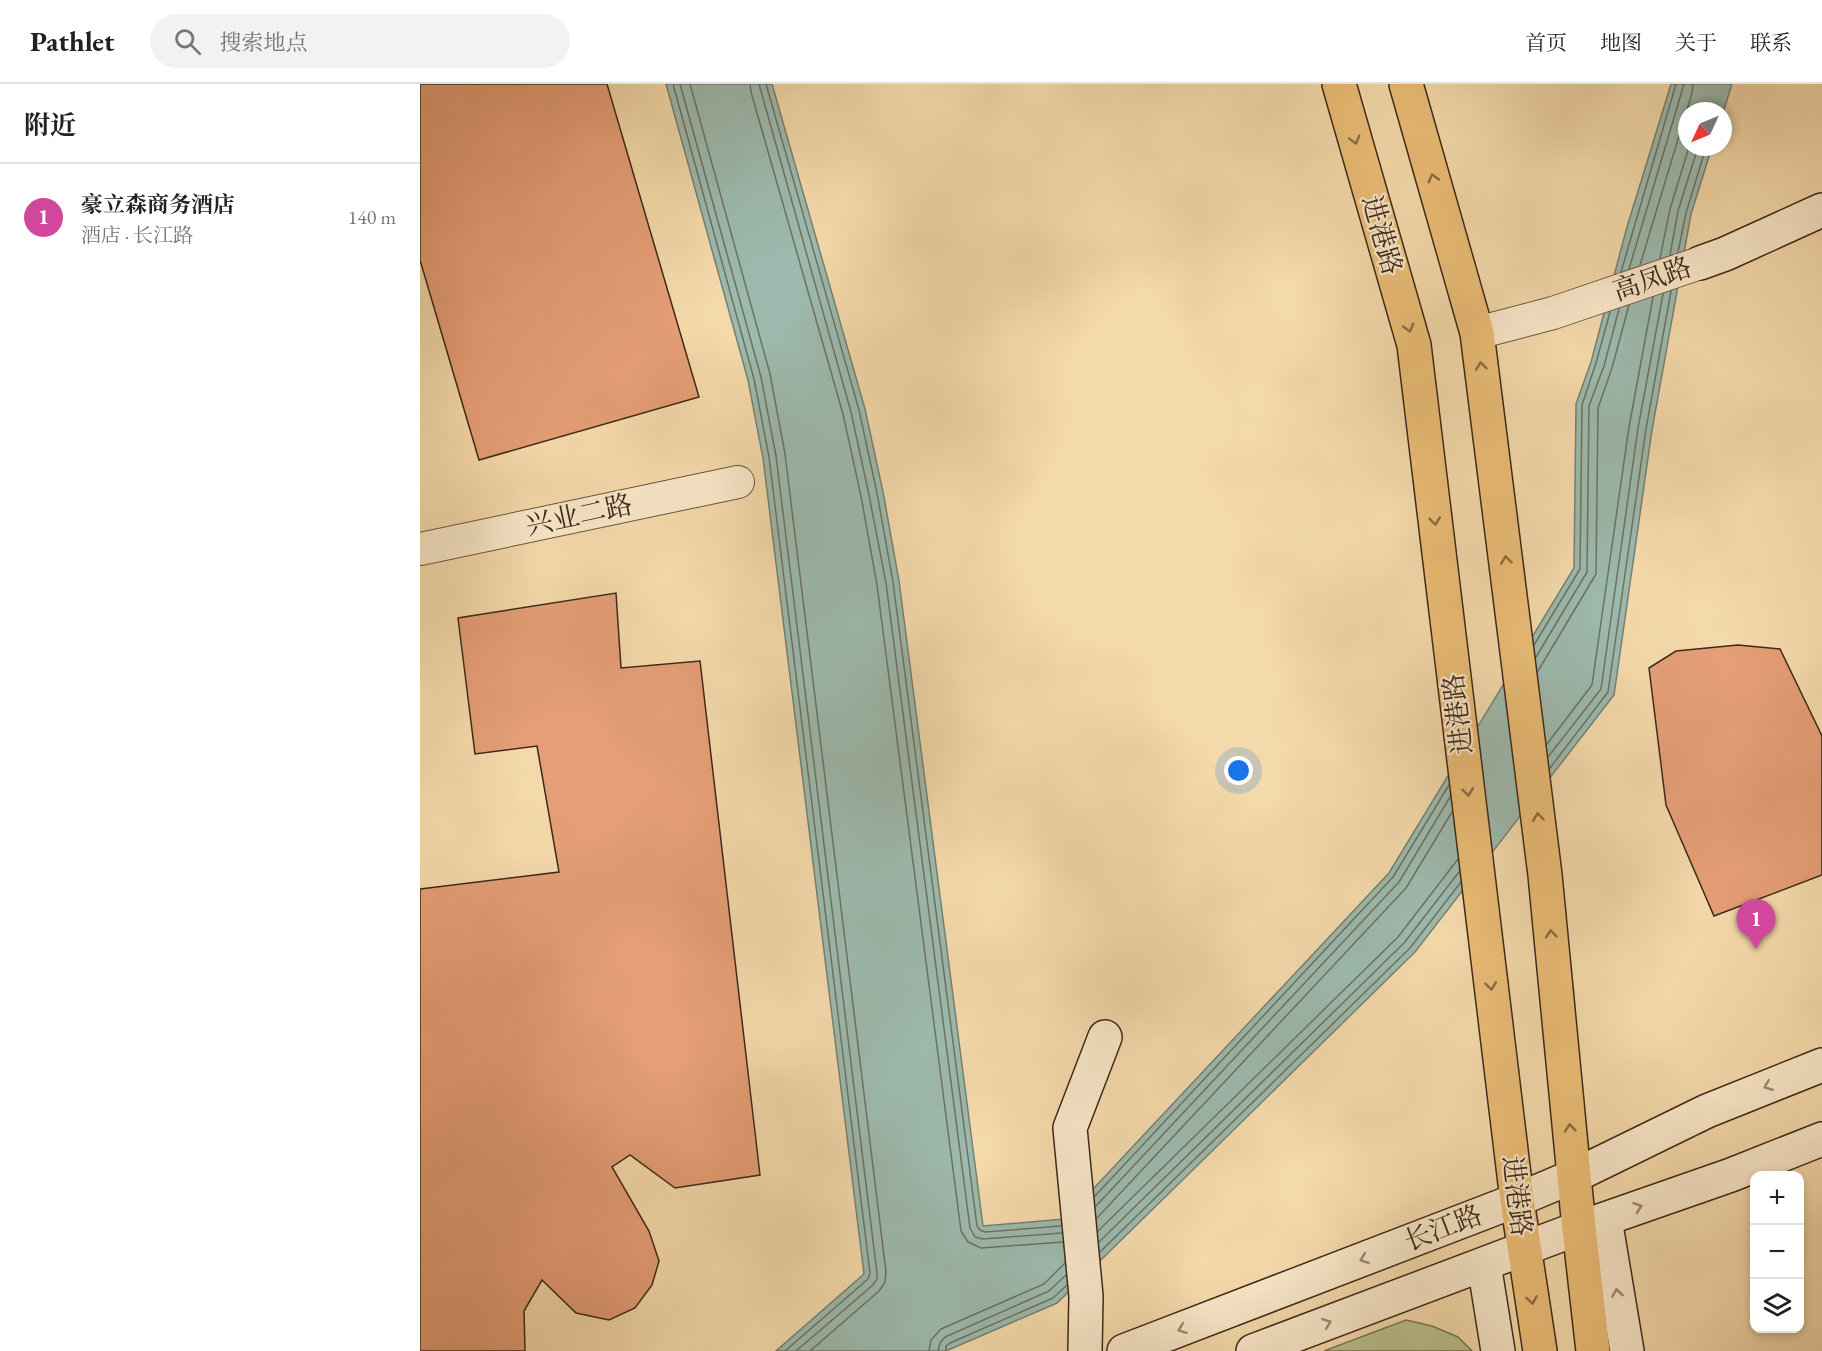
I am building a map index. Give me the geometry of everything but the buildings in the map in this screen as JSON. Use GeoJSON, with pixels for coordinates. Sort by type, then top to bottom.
{"type":"FeatureCollection","features":[{"type":"Feature","properties":{"kind":"main road","name":"进港路"},"geometry":{"type":"LineString","coordinates":[[1339,84],[1414,345],[1517,1200],[1540,1351]]}},
{"type":"Feature","properties":{"kind":"main road"},"geometry":{"type":"LineString","coordinates":[[1406,84],[1477,333],[1545,876],[1574,1176],[1592,1223],[1626,1351]]}},
{"type":"Feature","properties":{"kind":"main road","name":"高凤路"},"geometry":{"type":"LineString","coordinates":[[1700,263],[1822,210]]}},
{"type":"Feature","properties":{"kind":"main road"},"geometry":{"type":"LineString","coordinates":[[1085,1351],[1086,1296],[1070,1128],[1105,1037]]}},
{"type":"Feature","properties":{"kind":"main road","name":"长江路"},"geometry":{"type":"LineString","coordinates":[[1124,1351],[1517,1200],[1574,1176],[1707,1111],[1822,1065]]}},
{"type":"Feature","properties":{"kind":"main road","name":"长江路"},"geometry":{"type":"LineString","coordinates":[[1253,1351],[1592,1223],[1731,1175],[1822,1139]]}},
{"type":"Feature","properties":{"kind":"main road"},"geometry":{"type":"LineString","coordinates":[[1592,1223],[1593,1351]]}},
{"type":"Feature","properties":{"kind":"main road"},"geometry":{"type":"LineString","coordinates":[[1484,1264],[1498,1351]]}},
{"type":"Feature","properties":{"kind":"street","name":"高凤路"},"geometry":{"type":"LineString","coordinates":[[1477,333],[1554,313],[1700,263]]}},
{"type":"Feature","properties":{"kind":"street","name":"兴业二路"},"geometry":{"type":"LineString","coordinates":[[420,549],[738,482]]}},
{"type":"Feature","properties":{"kind":"green space"},"geometry":{"type":"Polygon","coordinates":[[[1406,1320],[1432,1326],[1458,1337],[1472,1351],[1324,1351],[1406,1320]]]}},
{"type":"Feature","properties":{"kind":"water"},"geometry":{"type":"Polygon","coordinates":[[[666,84],[772,84],[865,409],[883,492],[899,581],[983,1226],[1065,1219],[1389,873],[1574,568],[1576,404],[1591,362],[1627,227],[1671,84],[1732,84],[1726,102],[1678,102],[1678,156],[1709,156],[1691,214],[1652,430],[1614,695],[1415,952],[1057,1303],[946,1351],[776,1351],[864,1274],[763,458],[748,380],[666,84]]]}},
{"type":"Feature","properties":{"kind":"place","name":"豪立森商务酒店"},"geometry":{"type":"Point","coordinates":[1756,949]}}]}
